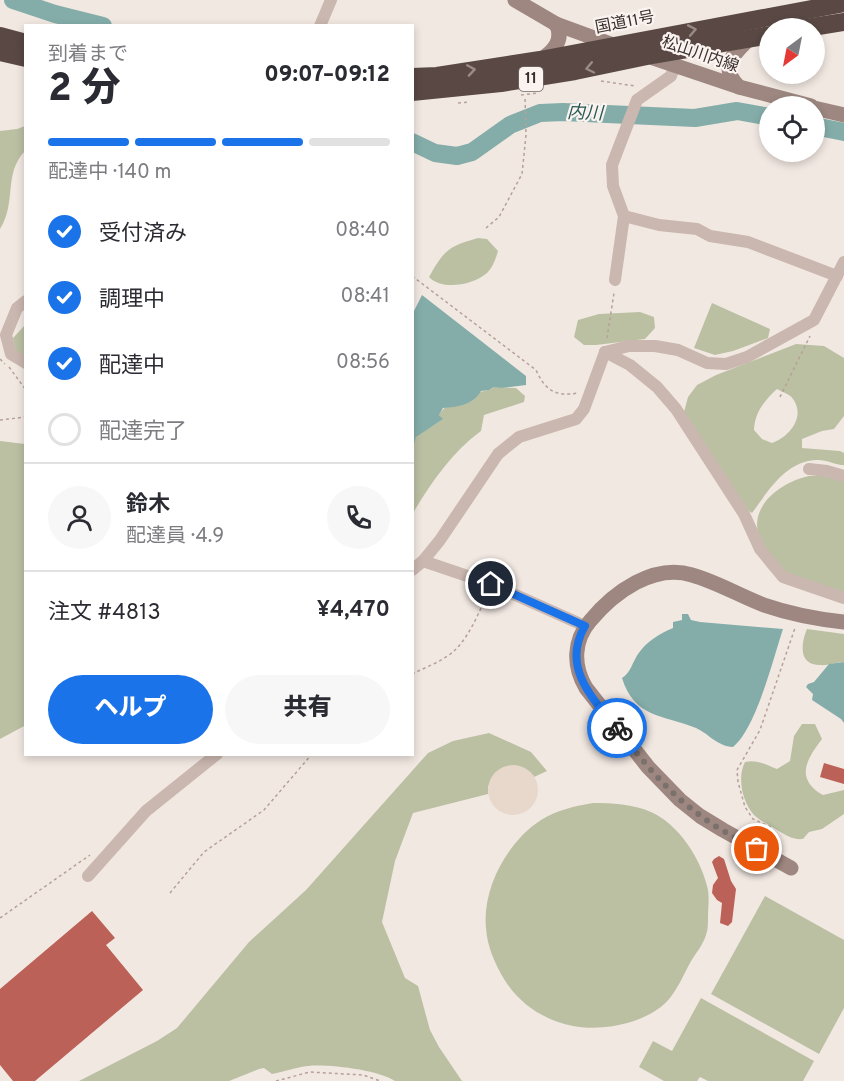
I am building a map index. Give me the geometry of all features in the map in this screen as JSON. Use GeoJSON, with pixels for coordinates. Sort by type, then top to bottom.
{"type":"FeatureCollection","features":[{"type":"Feature","properties":{"kind":"highway","name":"国道11号"},"geometry":{"type":"LineString","coordinates":[[414,77],[437,76],[540,60],[814,4],[844,3]]}},
{"type":"Feature","properties":{"kind":"highway"},"geometry":{"type":"LineString","coordinates":[[825,25],[844,22]]}},
{"type":"Feature","properties":{"kind":"highway"},"geometry":{"type":"LineString","coordinates":[[0,36],[24,42]]}},
{"type":"Feature","properties":{"kind":"highway","name":"11"},"geometry":{"type":"LineString","coordinates":[[414,92],[501,83],[759,37]]}},
{"type":"Feature","properties":{"kind":"highway"},"geometry":{"type":"LineString","coordinates":[[0,52],[24,58]]}},
{"type":"Feature","properties":{"kind":"street"},"geometry":{"type":"LineString","coordinates":[[321,24],[331,0]]}},
{"type":"Feature","properties":{"kind":"street","name":"松山川内線"},"geometry":{"type":"LineString","coordinates":[[515,0],[556,24],[739,87],[772,96]]}},
{"type":"Feature","properties":{"kind":"street"},"geometry":{"type":"LineString","coordinates":[[540,60],[558,43],[560,35],[556,24]]}},
{"type":"Feature","properties":{"kind":"street"},"geometry":{"type":"LineString","coordinates":[[739,87],[733,80],[729,63],[732,56],[750,38]]}},
{"type":"Feature","properties":{"kind":"street"},"geometry":{"type":"LineString","coordinates":[[615,280],[624,216],[613,186],[612,165],[637,99],[671,76],[675,65]]}},
{"type":"Feature","properties":{"kind":"street","name":"松山川内線"},"geometry":{"type":"LineString","coordinates":[[825,110],[844,115]]}},
{"type":"Feature","properties":{"kind":"street"},"geometry":{"type":"LineString","coordinates":[[624,216],[659,225],[697,229],[710,236],[748,242],[837,276]]}},
{"type":"Feature","properties":{"kind":"street"},"geometry":{"type":"LineString","coordinates":[[605,352],[629,346],[655,346],[678,351],[707,363],[726,364],[747,357],[814,320],[844,262]]}},
{"type":"Feature","properties":{"kind":"street"},"geometry":{"type":"LineString","coordinates":[[24,302],[17,308],[6,335],[11,354],[24,362]]}},
{"type":"Feature","properties":{"kind":"street"},"geometry":{"type":"LineString","coordinates":[[414,568],[440,540],[498,454],[519,437],[576,418],[584,409],[605,352]]}},
{"type":"Feature","properties":{"kind":"street"},"geometry":{"type":"LineString","coordinates":[[605,352],[657,387],[676,409],[744,514],[760,549],[783,577],[844,598]]}},
{"type":"Feature","properties":{"kind":"street"},"geometry":{"type":"LineString","coordinates":[[809,469],[844,476]]}},
{"type":"Feature","properties":{"kind":"street"},"geometry":{"type":"LineString","coordinates":[[423,561],[491,584],[585,626]]}},
{"type":"Feature","properties":{"kind":"street"},"geometry":{"type":"LineString","coordinates":[[791,868],[700,816],[661,782],[594,700],[580,678],[577,668],[577,646],[585,626],[597,613],[631,585],[651,575],[664,573],[690,574],[764,605],[799,616],[844,622]]}},
{"type":"Feature","properties":{"kind":"street"},"geometry":{"type":"LineString","coordinates":[[88,876],[146,811],[215,756]]}},
{"type":"Feature","properties":{"kind":"path"},"geometry":{"type":"LineString","coordinates":[[600,81],[653,89]]}},
{"type":"Feature","properties":{"kind":"path"},"geometry":{"type":"LineString","coordinates":[[455,88],[458,103],[469,102]]}},
{"type":"Feature","properties":{"kind":"path"},"geometry":{"type":"LineString","coordinates":[[514,96],[536,93]]}},
{"type":"Feature","properties":{"kind":"path"},"geometry":{"type":"LineString","coordinates":[[486,228],[499,217],[522,174],[526,135],[525,95]]}},
{"type":"Feature","properties":{"kind":"path"},"geometry":{"type":"LineString","coordinates":[[414,278],[536,370],[543,385],[556,393],[567,395],[591,390]]}},
{"type":"Feature","properties":{"kind":"path"},"geometry":{"type":"LineString","coordinates":[[605,352],[615,280]]}},
{"type":"Feature","properties":{"kind":"path"},"geometry":{"type":"LineString","coordinates":[[780,397],[810,336],[814,320]]}},
{"type":"Feature","properties":{"kind":"path"},"geometry":{"type":"LineString","coordinates":[[0,359],[10,368],[24,388]]}},
{"type":"Feature","properties":{"kind":"path"},"geometry":{"type":"LineString","coordinates":[[0,420],[24,417]]}},
{"type":"Feature","properties":{"kind":"path"},"geometry":{"type":"LineString","coordinates":[[414,673],[454,651],[478,615],[491,584]]}},
{"type":"Feature","properties":{"kind":"path"},"geometry":{"type":"LineString","coordinates":[[771,828],[753,819],[745,807],[737,770],[760,730],[799,616]]}},
{"type":"Feature","properties":{"kind":"path"},"geometry":{"type":"LineString","coordinates":[[170,893],[204,852],[264,810],[310,756]]}},
{"type":"Feature","properties":{"kind":"path"},"geometry":{"type":"LineString","coordinates":[[0,918],[95,851]]}},
{"type":"Feature","properties":{"kind":"path"},"geometry":{"type":"LineString","coordinates":[[276,1081],[310,1072],[363,1075],[380,1081]]}},
{"type":"Feature","properties":{"kind":"green space"},"geometry":{"type":"Polygon","coordinates":[[[24,126],[24,152],[14,169],[8,209],[0,229],[0,131],[24,126]]]}},
{"type":"Feature","properties":{"kind":"green space"},"geometry":{"type":"Polygon","coordinates":[[[478,238],[487,239],[498,251],[487,273],[474,281],[458,285],[442,284],[429,277],[448,250],[478,238]]]}},
{"type":"Feature","properties":{"kind":"green space"},"geometry":{"type":"Polygon","coordinates":[[[712,303],[770,329],[768,338],[715,355],[694,348],[712,303]]]}},
{"type":"Feature","properties":{"kind":"green space"},"geometry":{"type":"Polygon","coordinates":[[[640,312],[654,317],[655,328],[645,339],[584,345],[574,337],[578,320],[599,314],[640,312]]]}},
{"type":"Feature","properties":{"kind":"green space"},"geometry":{"type":"Polygon","coordinates":[[[24,326],[24,357],[16,352],[13,338],[24,326]]]}},
{"type":"Feature","properties":{"kind":"green space"},"geometry":{"type":"Polygon","coordinates":[[[796,344],[824,346],[844,358],[844,416],[834,429],[802,439],[802,448],[840,451],[844,453],[844,465],[819,460],[795,466],[779,479],[752,513],[744,508],[684,412],[688,397],[697,385],[716,375],[796,344]],[[777,389],[758,412],[754,430],[762,439],[772,443],[790,431],[798,413],[792,397],[777,389]]]}},
{"type":"Feature","properties":{"kind":"green space"},"geometry":{"type":"Polygon","coordinates":[[[494,387],[516,388],[525,396],[524,402],[484,415],[481,431],[461,448],[443,469],[414,511],[414,443],[416,437],[442,419],[439,415],[451,403],[494,387]]]}},
{"type":"Feature","properties":{"kind":"green space"},"geometry":{"type":"Polygon","coordinates":[[[0,441],[24,444],[24,726],[0,739],[0,441]]]}},
{"type":"Feature","properties":{"kind":"green space"},"geometry":{"type":"Polygon","coordinates":[[[809,476],[824,476],[844,481],[844,595],[787,575],[773,559],[758,533],[757,522],[760,512],[771,495],[790,483],[809,476]]]}},
{"type":"Feature","properties":{"kind":"green space"},"geometry":{"type":"Polygon","coordinates":[[[807,629],[844,634],[844,662],[823,665],[808,661],[803,652],[803,641],[807,629]]]}},
{"type":"Feature","properties":{"kind":"green space"},"geometry":{"type":"Polygon","coordinates":[[[802,724],[815,724],[822,739],[811,754],[806,776],[814,789],[823,795],[844,790],[844,814],[822,829],[809,832],[803,839],[799,839],[786,835],[754,815],[746,803],[741,775],[745,762],[757,762],[777,769],[790,761],[794,736],[802,724]]]}},
{"type":"Feature","properties":{"kind":"green space"},"geometry":{"type":"Polygon","coordinates":[[[489,733],[531,752],[547,771],[534,777],[533,775],[488,786],[488,794],[413,813],[395,861],[382,922],[405,978],[418,986],[430,1030],[462,1081],[395,1081],[366,1071],[317,1066],[272,1074],[264,1068],[229,1081],[79,1081],[157,1041],[177,1028],[249,942],[306,890],[428,753],[453,741],[489,733]]]}},
{"type":"Feature","properties":{"kind":"green space"},"geometry":{"type":"Polygon","coordinates":[[[593,803],[637,807],[661,817],[679,833],[693,853],[704,875],[709,898],[705,939],[670,998],[650,1014],[625,1024],[585,1028],[552,1020],[525,1004],[510,988],[490,948],[486,913],[493,882],[508,853],[518,840],[547,817],[566,809],[593,803]]]}},
{"type":"Feature","properties":{"kind":"green space"},"geometry":{"type":"Polygon","coordinates":[[[765,896],[844,940],[844,1008],[819,1054],[711,994],[765,896]]]}},
{"type":"Feature","properties":{"kind":"green space"},"geometry":{"type":"Polygon","coordinates":[[[701,998],[814,1061],[803,1081],[708,1081],[700,1077],[697,1081],[664,1081],[639,1067],[653,1041],[672,1051],[701,998]]]}},
{"type":"Feature","properties":{"kind":"shaded area"},"geometry":{"type":"Polygon","coordinates":[[[508,765],[518,765],[531,772],[538,785],[538,795],[531,808],[518,815],[508,815],[499,811],[492,804],[488,795],[488,785],[492,776],[499,769],[508,765]]]}},
{"type":"Feature","properties":{"kind":"water"},"geometry":{"type":"Polygon","coordinates":[[[422,295],[526,376],[526,385],[494,387],[481,391],[478,396],[464,404],[443,408],[439,415],[443,419],[416,437],[414,444],[414,311],[422,295]]]}},
{"type":"Feature","properties":{"kind":"water"},"geometry":{"type":"Polygon","coordinates":[[[682,614],[688,614],[691,620],[700,622],[783,629],[756,710],[741,738],[733,747],[718,742],[701,730],[642,708],[627,691],[622,678],[627,674],[645,645],[658,635],[673,628],[673,622],[682,620],[682,614]]]}},
{"type":"Feature","properties":{"kind":"water"},"geometry":{"type":"Polygon","coordinates":[[[844,662],[844,723],[812,700],[813,694],[806,687],[814,682],[829,664],[844,662]]]}},
{"type":"Feature","properties":{"kind":"building"},"geometry":{"type":"Polygon","coordinates":[[[824,763],[844,769],[844,784],[820,777],[824,763]]]}},
{"type":"Feature","properties":{"kind":"building"},"geometry":{"type":"Polygon","coordinates":[[[719,856],[724,859],[736,889],[732,922],[728,926],[720,923],[722,903],[712,893],[713,885],[718,878],[712,862],[719,856]]]}},
{"type":"Feature","properties":{"kind":"building"},"geometry":{"type":"Polygon","coordinates":[[[92,911],[115,938],[106,945],[143,990],[35,1081],[13,1081],[0,1065],[0,989],[92,911]]]}},
{"type":"Feature","properties":{"kind":"waterway","name":"内川"},"geometry":{"type":"LineString","coordinates":[[13,0],[95,24]]}},
{"type":"Feature","properties":{"kind":"waterway","name":"内川"},"geometry":{"type":"LineString","coordinates":[[414,143],[435,153],[457,156],[472,152],[510,125],[540,113],[695,118],[737,111],[759,115]]}},
{"type":"Feature","properties":{"kind":"waterway","name":"内川"},"geometry":{"type":"LineString","coordinates":[[825,128],[844,132]]}},
{"type":"Feature","properties":{"kind":"way so far"},"geometry":{"type":"LineString","coordinates":[[617,728],[661,782],[680,800],[700,816],[757,849]]}},
{"type":"Feature","properties":{"kind":"route"},"geometry":{"type":"LineString","coordinates":[[491,584],[585,626],[577,646],[577,668],[580,678],[594,700],[617,728]]}}]}
